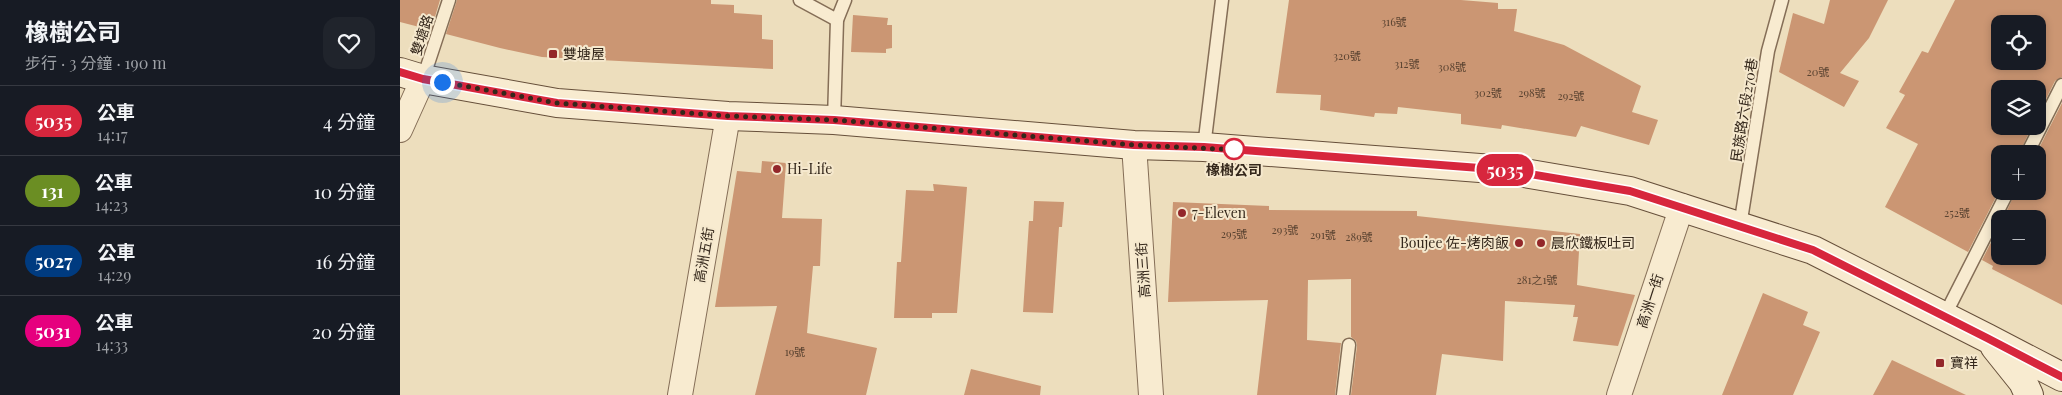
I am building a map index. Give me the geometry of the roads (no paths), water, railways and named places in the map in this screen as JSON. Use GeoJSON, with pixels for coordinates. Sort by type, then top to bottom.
{"type":"FeatureCollection","features":[{"type":"Feature","properties":{"kind":"main road"},"geometry":{"type":"LineString","coordinates":[[412,75],[557,103],[728,116],[834,120],[1134,145],[1204,147],[1506,170],[1630,191],[1682,206],[1813,250],[2062,377]]}},
{"type":"Feature","properties":{"kind":"main road"},"geometry":{"type":"LineString","coordinates":[[1987,338],[2023,382],[2029,395]]}},
{"type":"Feature","properties":{"kind":"street"},"geometry":{"type":"LineString","coordinates":[[400,130],[412,75]]}},
{"type":"Feature","properties":{"kind":"street","name":"高洲五街"},"geometry":{"type":"LineString","coordinates":[[680,395],[728,116]]}},
{"type":"Feature","properties":{"kind":"street","name":"高洲三街"},"geometry":{"type":"LineString","coordinates":[[1134,145],[1152,395]]}},
{"type":"Feature","properties":{"kind":"street","name":"高洲一街"},"geometry":{"type":"LineString","coordinates":[[1619,395],[1682,206]]}},
{"type":"Feature","properties":{"kind":"lane","name":"雙塘路"},"geometry":{"type":"LineString","coordinates":[[412,75],[449,0]]}},
{"type":"Feature","properties":{"kind":"lane"},"geometry":{"type":"LineString","coordinates":[[800,0],[836,20]]}},
{"type":"Feature","properties":{"kind":"lane"},"geometry":{"type":"LineString","coordinates":[[834,120],[836,20],[845,0]]}},
{"type":"Feature","properties":{"kind":"lane"},"geometry":{"type":"LineString","coordinates":[[1204,147],[1222,0]]}},
{"type":"Feature","properties":{"kind":"lane","name":"民族路六段270巷"},"geometry":{"type":"LineString","coordinates":[[1740,226],[1768,51],[1782,0]]}},
{"type":"Feature","properties":{"kind":"lane"},"geometry":{"type":"LineString","coordinates":[[2032,145],[2062,85]]}},
{"type":"Feature","properties":{"kind":"lane"},"geometry":{"type":"LineString","coordinates":[[1944,317],[2003,200]]}},
{"type":"Feature","properties":{"kind":"lane"},"geometry":{"type":"LineString","coordinates":[[1343,395],[1350,345]]}},
{"type":"Feature","properties":{"kind":"place","name":"雙塘屋"},"geometry":{"type":"Point","coordinates":[553,54]}},
{"type":"Feature","properties":{"kind":"place","name":"橡樹公司"},"geometry":{"type":"Point","coordinates":[1234,149]}},
{"type":"Feature","properties":{"kind":"place","name":"Hi-Life"},"geometry":{"type":"Point","coordinates":[777,169]}},
{"type":"Feature","properties":{"kind":"place","name":"7-Eleven"},"geometry":{"type":"Point","coordinates":[1182,213]}},
{"type":"Feature","properties":{"kind":"place","name":"Boujee 佐-烤肉飯"},"geometry":{"type":"Point","coordinates":[1519,243]}},
{"type":"Feature","properties":{"kind":"place","name":"晨欣鐵板吐司"},"geometry":{"type":"Point","coordinates":[1541,243]}},
{"type":"Feature","properties":{"kind":"place","name":"寶祥"},"geometry":{"type":"Point","coordinates":[1940,363]}}]}
